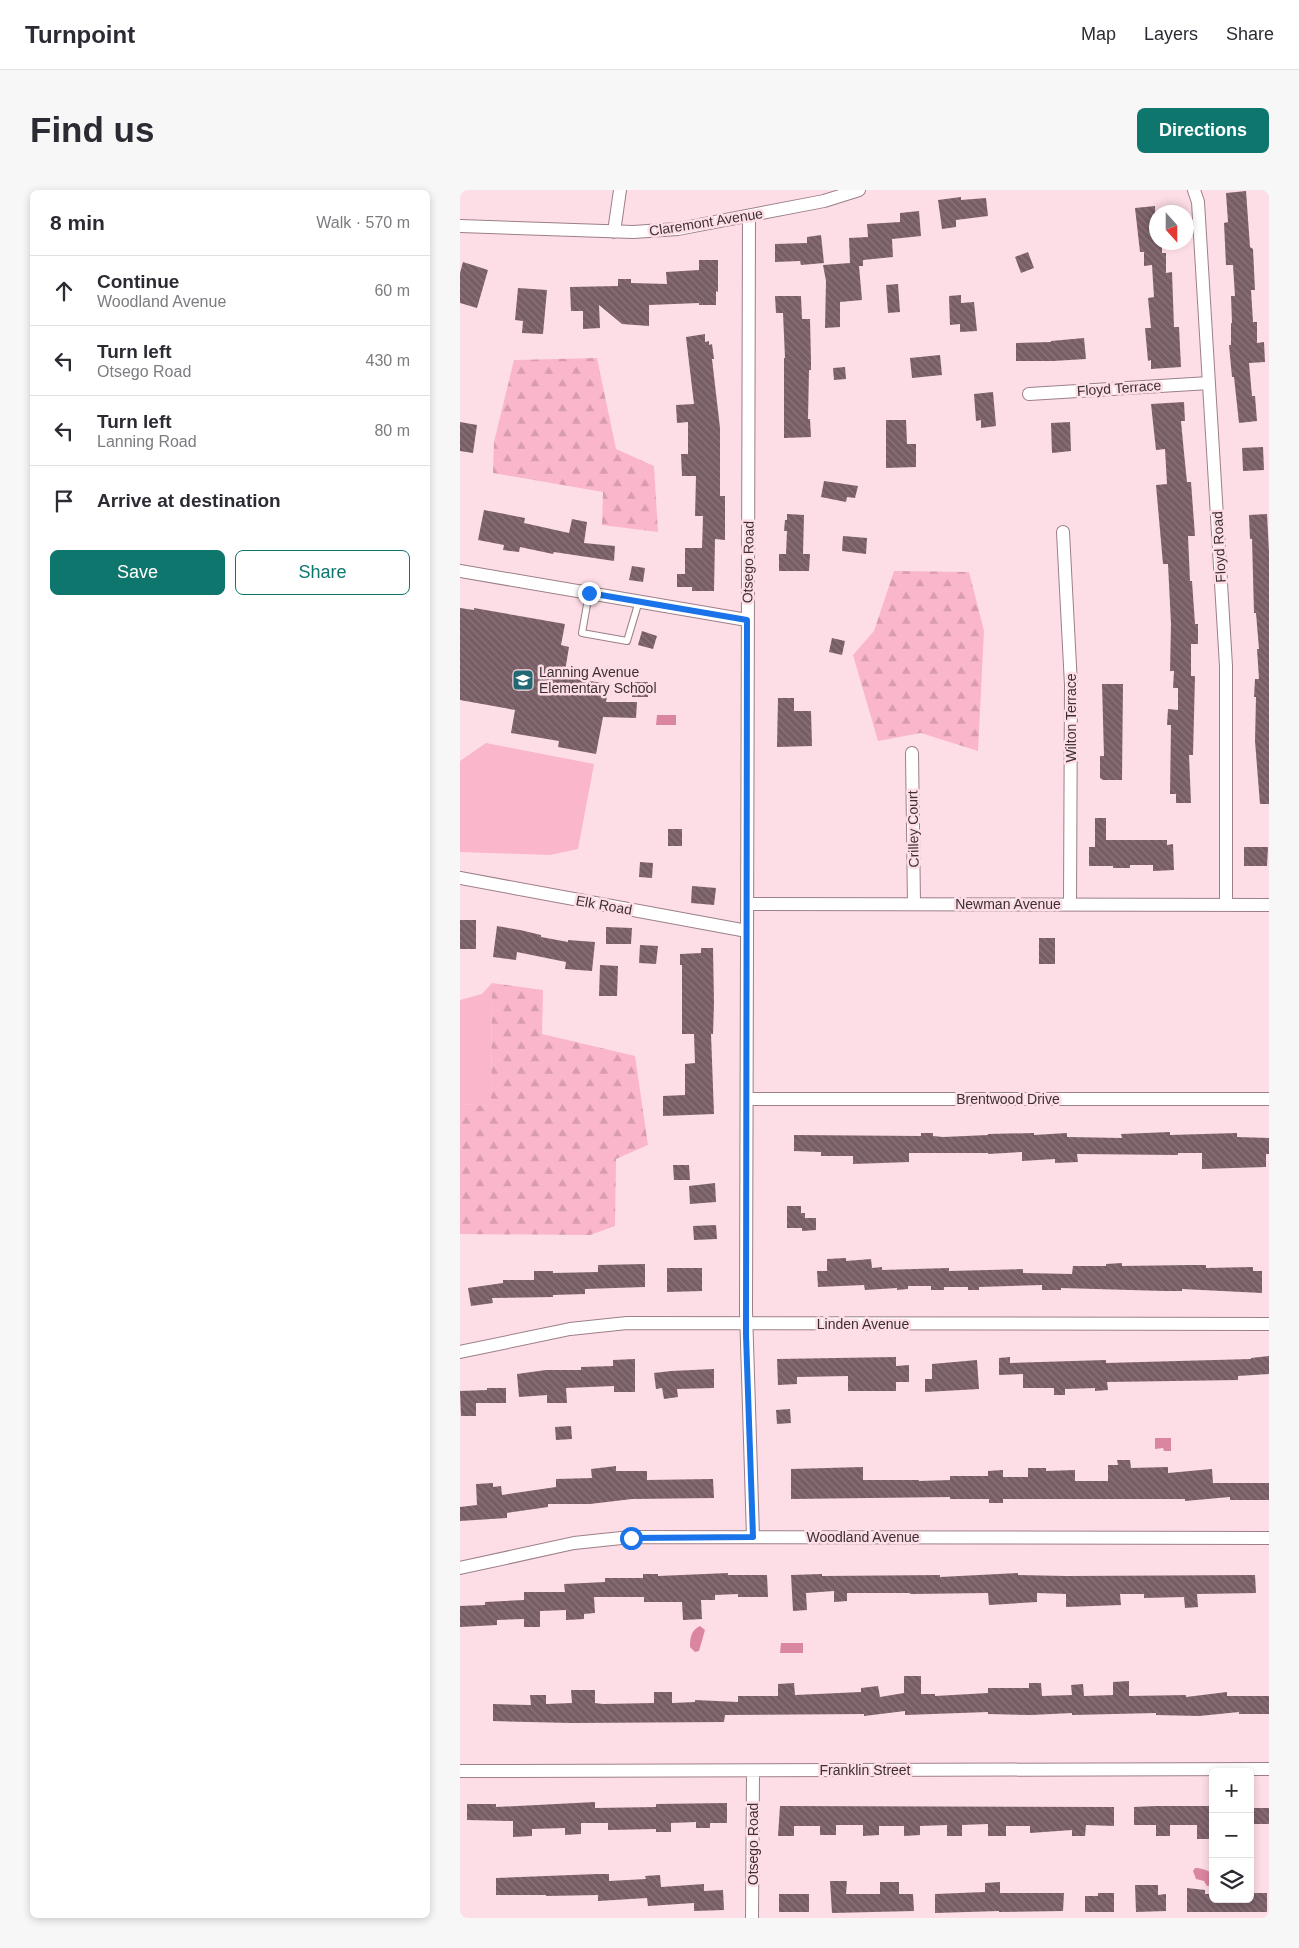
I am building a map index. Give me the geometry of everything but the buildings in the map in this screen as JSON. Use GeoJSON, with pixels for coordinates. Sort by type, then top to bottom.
{"type":"FeatureCollection","features":[{"type":"Feature","properties":{"kind":"street"},"geometry":{"type":"LineString","coordinates":[[614,232],[620,190]]}},
{"type":"Feature","properties":{"kind":"street","name":"Claremont Avenue"},"geometry":{"type":"LineString","coordinates":[[460,226],[614,232],[678,229],[749,216],[825,195],[859,190]]}},
{"type":"Feature","properties":{"kind":"street","name":"Floyd Road"},"geometry":{"type":"LineString","coordinates":[[1194,190],[1198,202],[1226,666],[1226,905]]}},
{"type":"Feature","properties":{"kind":"street","name":"Otsego Road"},"geometry":{"type":"LineString","coordinates":[[749,216],[750,441],[747,620],[746,1324],[753,1537]]}},
{"type":"Feature","properties":{"kind":"street","name":"Floyd Terrace"},"geometry":{"type":"LineString","coordinates":[[1029,394],[1209,382]]}},
{"type":"Feature","properties":{"kind":"street","name":"Wilton Terrace"},"geometry":{"type":"LineString","coordinates":[[1063,532],[1071,685],[1070,904]]}},
{"type":"Feature","properties":{"kind":"street"},"geometry":{"type":"LineString","coordinates":[[460,571],[747,620]]}},
{"type":"Feature","properties":{"kind":"street","name":"Crilley Court"},"geometry":{"type":"LineString","coordinates":[[912,753],[914,904]]}},
{"type":"Feature","properties":{"kind":"street","name":"Elk Road"},"geometry":{"type":"LineString","coordinates":[[460,878],[747,931]]}},
{"type":"Feature","properties":{"kind":"street","name":"Newman Avenue"},"geometry":{"type":"LineString","coordinates":[[748,904],[1269,905]]}},
{"type":"Feature","properties":{"kind":"street","name":"Brentwood Drive"},"geometry":{"type":"LineString","coordinates":[[747,1099],[1269,1099]]}},
{"type":"Feature","properties":{"kind":"street","name":"Linden Avenue"},"geometry":{"type":"LineString","coordinates":[[460,1352],[540,1334],[598,1325],[627,1323],[1269,1324]]}},
{"type":"Feature","properties":{"kind":"street","name":"Woodland Avenue"},"geometry":{"type":"LineString","coordinates":[[460,1568],[552,1547],[602,1539],[753,1537],[1269,1538]]}},
{"type":"Feature","properties":{"kind":"street","name":"Franklin Street"},"geometry":{"type":"LineString","coordinates":[[460,1771],[1269,1769]]}},
{"type":"Feature","properties":{"kind":"street","name":"Otsego Road"},"geometry":{"type":"LineString","coordinates":[[752,1918],[753,1771]]}},
{"type":"Feature","properties":{"kind":"lane"},"geometry":{"type":"LineString","coordinates":[[589,593],[582,633],[627,641],[639,601]]}},
{"type":"Feature","properties":{"kind":"green space"},"geometry":{"type":"Polygon","coordinates":[[[597,358],[616,449],[654,466],[658,532],[602,525],[603,492],[493,473],[494,442],[514,360],[597,358]]]}},
{"type":"Feature","properties":{"kind":"green space"},"geometry":{"type":"Polygon","coordinates":[[[894,571],[969,572],[984,631],[978,751],[921,733],[878,741],[853,655],[874,631],[894,571]]]}},
{"type":"Feature","properties":{"kind":"green space"},"geometry":{"type":"Polygon","coordinates":[[[486,743],[594,764],[578,849],[550,855],[460,852],[460,761],[486,743]]]}},
{"type":"Feature","properties":{"kind":"green space"},"geometry":{"type":"Polygon","coordinates":[[[492,983],[491,1106],[460,1104],[460,1000],[482,994],[492,983]]]}},
{"type":"Feature","properties":{"kind":"green space"},"geometry":{"type":"Polygon","coordinates":[[[492,983],[543,990],[542,1034],[635,1056],[648,1145],[616,1159],[615,1226],[590,1235],[460,1234],[460,1104],[491,1106],[492,983]]]}},
{"type":"Feature","properties":{"kind":"shaded area"},"geometry":{"type":"Polygon","coordinates":[[[657,715],[676,715],[676,725],[656,725],[657,715]]]}},
{"type":"Feature","properties":{"kind":"shaded area"},"geometry":{"type":"Polygon","coordinates":[[[1155,1438],[1171,1438],[1171,1451],[1164,1451],[1163,1448],[1155,1449],[1155,1438]]]}},
{"type":"Feature","properties":{"kind":"shaded area"},"geometry":{"type":"Polygon","coordinates":[[[700,1626],[705,1630],[699,1651],[695,1652],[690,1647],[691,1637],[693,1632],[700,1626]]]}},
{"type":"Feature","properties":{"kind":"shaded area"},"geometry":{"type":"Polygon","coordinates":[[[781,1643],[803,1643],[803,1653],[780,1653],[781,1643]]]}},
{"type":"Feature","properties":{"kind":"shaded area"},"geometry":{"type":"Polygon","coordinates":[[[1195,1868],[1200,1868],[1209,1872],[1209,1886],[1207,1886],[1204,1881],[1196,1879],[1193,1871],[1195,1868]]]}},
{"type":"Feature","properties":{"kind":"place","name":"Lanning Avenue Elementary School"},"geometry":{"type":"Point","coordinates":[523,680]}},
{"type":"Feature","properties":{"kind":"route"},"geometry":{"type":"LineString","coordinates":[[589,593],[747,620],[746,1335],[753,1537],[631,1538]]}}]}
